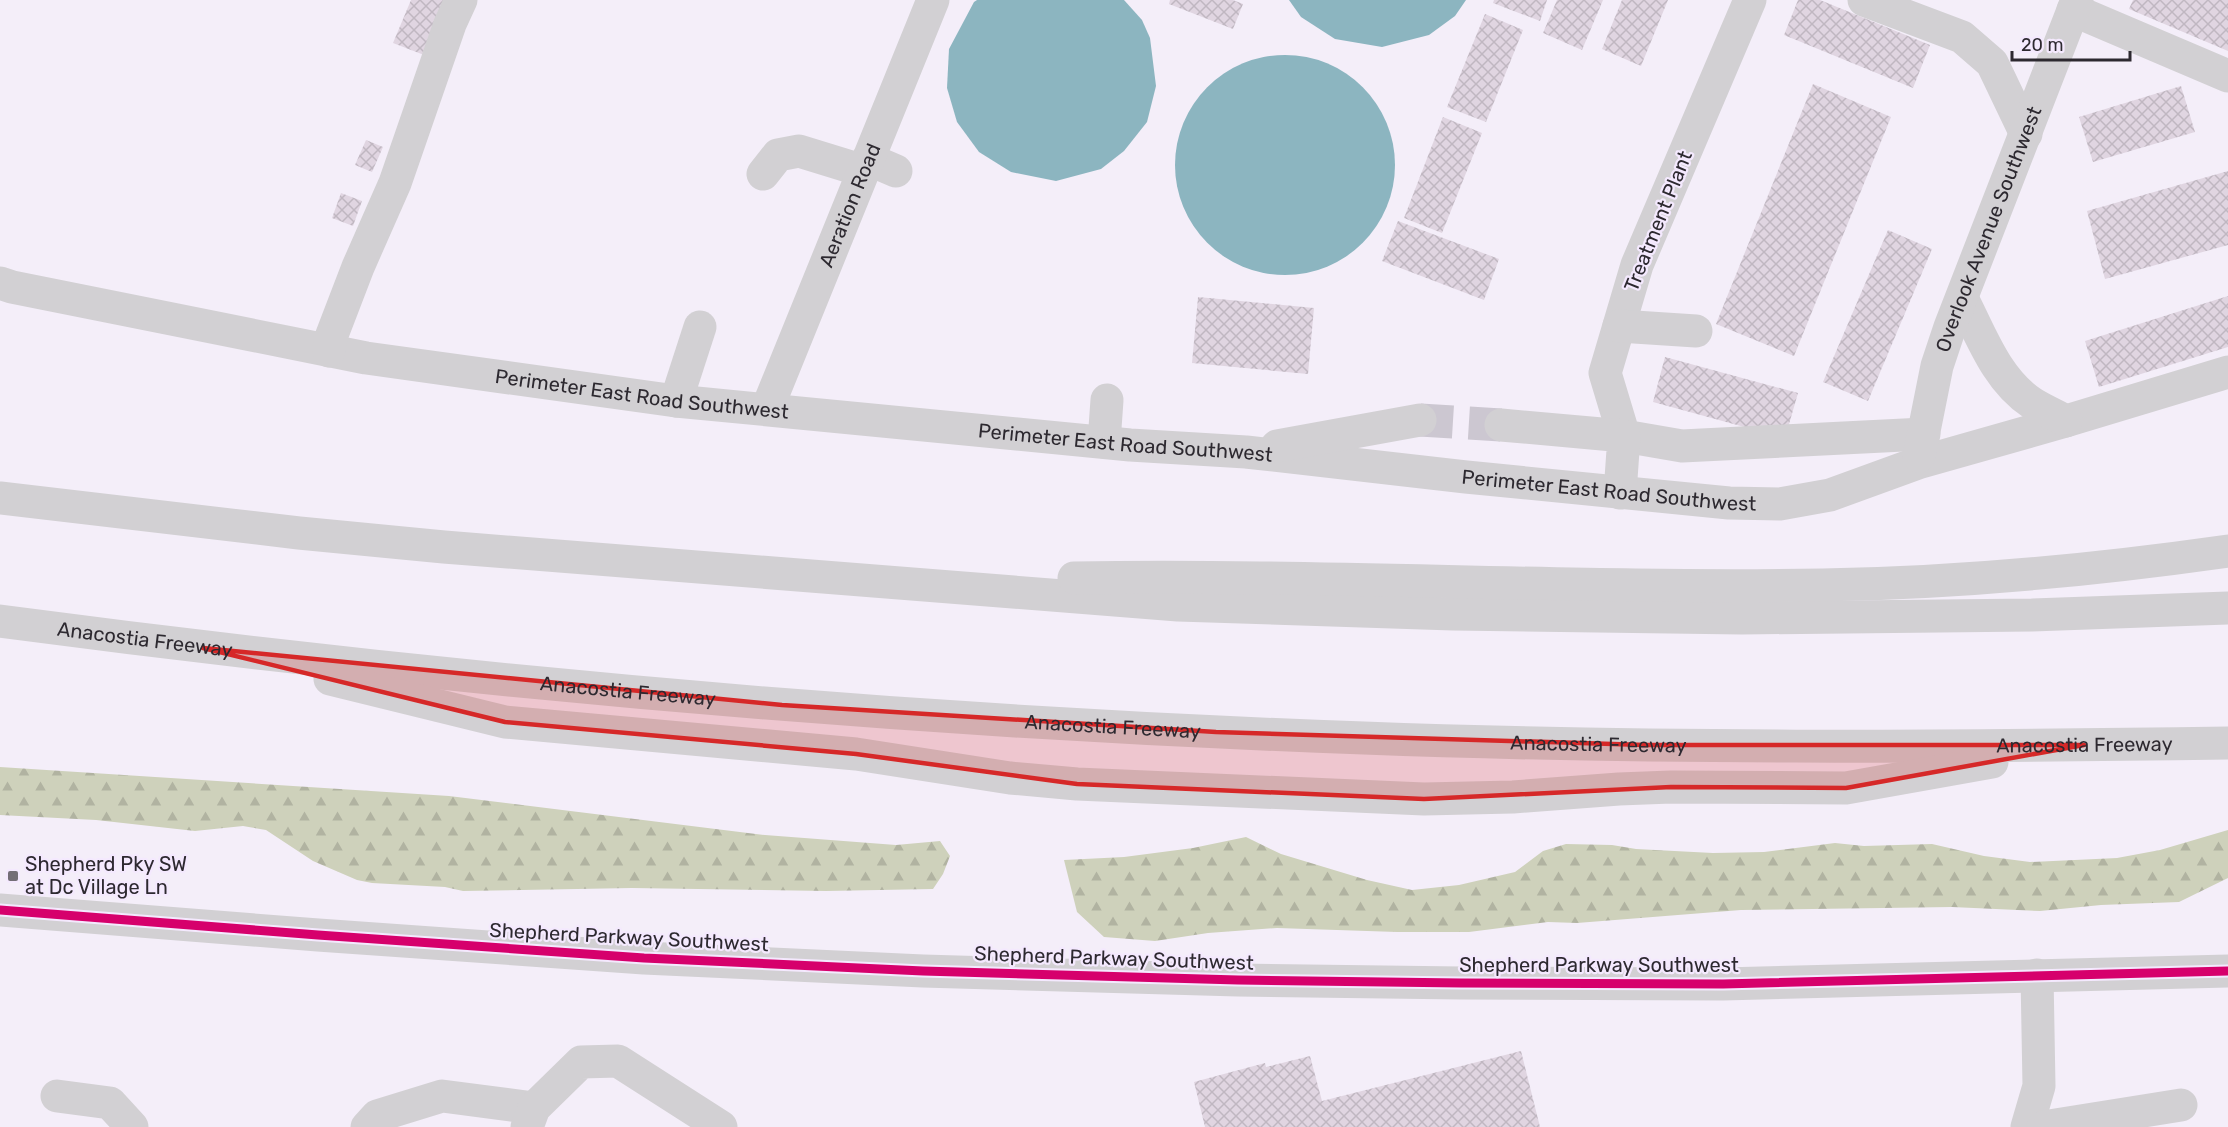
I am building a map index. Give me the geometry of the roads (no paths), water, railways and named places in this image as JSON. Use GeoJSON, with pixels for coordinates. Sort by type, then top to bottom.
{"type":"FeatureCollection","features":[{"type":"Feature","properties":{"kind":"main road"},"geometry":{"type":"LineString","coordinates":[[329,351],[330,340],[358,267],[395,183],[450,24],[461,0]]}},
{"type":"Feature","properties":{"kind":"main road","name":"Aeration Road"},"geometry":{"type":"LineString","coordinates":[[767,409],[876,167],[933,0]]}},
{"type":"Feature","properties":{"kind":"main road","name":"Treatment Plant"},"geometry":{"type":"LineString","coordinates":[[1624,436],[1605,373],[1636,265],[1750,0]]}},
{"type":"Feature","properties":{"kind":"main road"},"geometry":{"type":"LineString","coordinates":[[1864,0],[1962,37],[1992,63],[2026,134]]}},
{"type":"Feature","properties":{"kind":"main road"},"geometry":{"type":"LineString","coordinates":[[2075,5],[2228,76]]}},
{"type":"Feature","properties":{"kind":"main road","name":"Overlook Avenue Southwest"},"geometry":{"type":"LineString","coordinates":[[1921,448],[1937,366],[1950,327],[2075,5]]}},
{"type":"Feature","properties":{"kind":"main road"},"geometry":{"type":"LineString","coordinates":[[763,174],[778,155],[799,151],[876,167]]}},
{"type":"Feature","properties":{"kind":"main road","name":"Perimeter East Road Southwest"},"geometry":{"type":"LineString","coordinates":[[4,286],[366,358],[676,401],[1104,442],[1246,452],[1729,503],[1780,504],[1830,495],[1921,448],[2066,421],[2228,372]]}},
{"type":"Feature","properties":{"kind":"main road"},"geometry":{"type":"LineString","coordinates":[[1962,298],[1988,352],[2010,382],[2031,403],[2066,421]]}},
{"type":"Feature","properties":{"kind":"main road"},"geometry":{"type":"LineString","coordinates":[[1619,326],[1696,331]]}},
{"type":"Feature","properties":{"kind":"main road"},"geometry":{"type":"LineString","coordinates":[[676,401],[700,327]]}},
{"type":"Feature","properties":{"kind":"main road"},"geometry":{"type":"LineString","coordinates":[[1104,442],[1107,400]]}},
{"type":"Feature","properties":{"kind":"main road"},"geometry":{"type":"LineString","coordinates":[[1246,452],[1419,420]]}},
{"type":"Feature","properties":{"kind":"main road"},"geometry":{"type":"LineString","coordinates":[[1501,425],[1624,436],[1682,446],[1921,448]]}},
{"type":"Feature","properties":{"kind":"main road"},"geometry":{"type":"LineString","coordinates":[[1620,493],[1624,436]]}},
{"type":"Feature","properties":{"kind":"main road"},"geometry":{"type":"LineString","coordinates":[[0,498],[299,533],[444,547],[1178,605],[1453,614],[1887,617],[2228,608]]}},
{"type":"Feature","properties":{"kind":"main road"},"geometry":{"type":"LineString","coordinates":[[876,580],[1176,576],[1533,585],[1825,585],[2012,575],[2112,566],[2228,551]]}},
{"type":"Feature","properties":{"kind":"main road","name":"Anacostia Freeway"},"geometry":{"type":"LineString","coordinates":[[0,621],[203,648],[507,680],[782,705],[1227,733],[1644,745],[2228,743]]}},
{"type":"Feature","properties":{"kind":"main road"},"geometry":{"type":"LineString","coordinates":[[203,648],[505,722],[856,754],[1010,778],[1077,784],[1424,799],[1513,797],[1671,787],[1846,788],[2084,745]]}},
{"type":"Feature","properties":{"kind":"main road","name":"Shepherd Parkway Southwest"},"geometry":{"type":"LineString","coordinates":[[0,910],[620,956],[923,971],[1238,980],[1496,984],[1723,984],[2228,971]]}},
{"type":"Feature","properties":{"kind":"main road"},"geometry":{"type":"LineString","coordinates":[[2027,1127],[2039,1086],[2037,975]]}},
{"type":"Feature","properties":{"kind":"main road"},"geometry":{"type":"LineString","coordinates":[[367,1127],[377,1116],[442,1096],[530,1117],[581,1062],[618,1061],[721,1127]]}},
{"type":"Feature","properties":{"kind":"main road"},"geometry":{"type":"LineString","coordinates":[[57,1096],[110,1103],[132,1127]]}},
{"type":"Feature","properties":{"kind":"main road"},"geometry":{"type":"LineString","coordinates":[[2043,1127],[2181,1105]]}},
{"type":"Feature","properties":{"kind":"water"},"geometry":{"type":"Polygon","coordinates":[[[977,0],[1124,0],[1142,20],[1150,38],[1156,86],[1147,122],[1124,151],[1101,169],[1056,181],[1011,172],[979,152],[957,122],[947,88],[949,49],[977,0]]]}},
{"type":"Feature","properties":{"kind":"water"},"geometry":{"type":"Polygon","coordinates":[[[1289,0],[1466,0],[1455,16],[1429,35],[1382,47],[1335,39],[1301,17],[1289,0]]]}},
{"type":"Feature","properties":{"kind":"water"},"geometry":{"type":"Polygon","coordinates":[[[1285,55],[1306,57],[1337,68],[1363,87],[1382,113],[1393,144],[1395,165],[1393,186],[1382,217],[1363,243],[1337,262],[1306,273],[1285,275],[1264,273],[1233,262],[1207,243],[1188,217],[1177,186],[1175,165],[1177,144],[1188,113],[1207,87],[1233,68],[1264,57],[1285,55]]]}},
{"type":"Feature","properties":{"kind":"tunnel"},"geometry":{"type":"LineString","coordinates":[[1420,420],[1501,425]]}},
{"type":"Feature","properties":{"kind":"place","name":"Shepherd Pky SW at Dc Village Ln"},"geometry":{"type":"Point","coordinates":[13,876]}}]}
